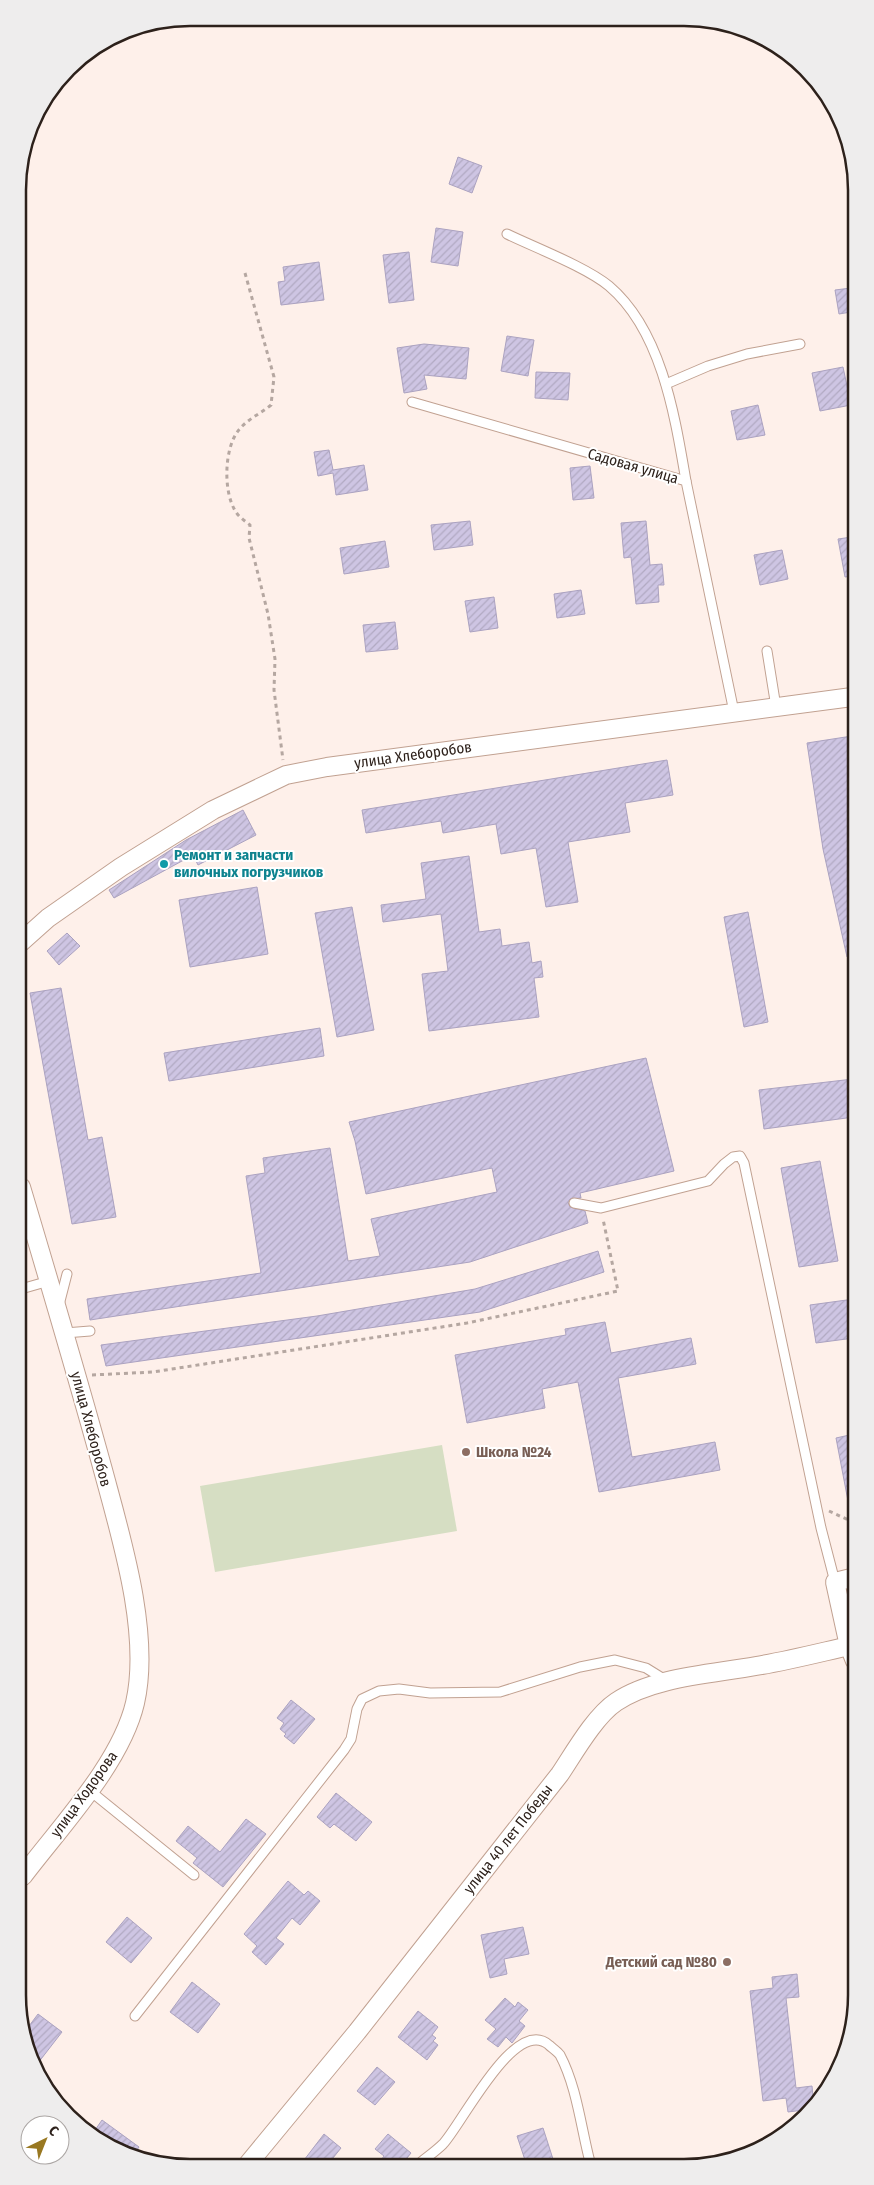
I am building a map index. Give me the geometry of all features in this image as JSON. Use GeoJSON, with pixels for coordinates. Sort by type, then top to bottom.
{"type":"FeatureCollection","features":[{"type":"Feature","properties":{"kind":"street","name":"улица Хлеборобов"},"geometry":{"type":"LineString","coordinates":[[27,937],[48,918],[145,852],[213,810],[286,775],[327,767],[848,698]]}},
{"type":"Feature","properties":{"kind":"street","name":"улица Хлеборобов"},"geometry":{"type":"LineString","coordinates":[[26,1205],[77,1376],[130,1580],[138,1639],[137,1675]]}},
{"type":"Feature","properties":{"kind":"street"},"geometry":{"type":"LineString","coordinates":[[847,1579],[835,1582],[847,1634]]}},
{"type":"Feature","properties":{"kind":"street","name":"улица 40 лет Победы"},"geometry":{"type":"LineString","coordinates":[[252,2159],[357,2032],[560,1774],[589,1730],[615,1702],[643,1689],[669,1682],[847,1655]]}},
{"type":"Feature","properties":{"kind":"street","name":"улица Ходорова"},"geometry":{"type":"LineString","coordinates":[[26,1872],[120,1745],[135,1703],[137,1675]]}},
{"type":"Feature","properties":{"kind":"lane"},"geometry":{"type":"LineString","coordinates":[[507,234],[574,266],[609,286],[628,306],[655,353],[666,384],[673,407],[686,481]]}},
{"type":"Feature","properties":{"kind":"lane"},"geometry":{"type":"LineString","coordinates":[[666,384],[708,366],[747,354],[800,344]]}},
{"type":"Feature","properties":{"kind":"lane","name":"Садовая улица"},"geometry":{"type":"LineString","coordinates":[[412,402],[686,481],[734,712]]}},
{"type":"Feature","properties":{"kind":"lane"},"geometry":{"type":"LineString","coordinates":[[767,651],[776,707]]}},
{"type":"Feature","properties":{"kind":"lane"},"geometry":{"type":"LineString","coordinates":[[574,1204],[601,1208],[708,1181],[733,1156],[740,1156],[744,1163],[835,1582]]}},
{"type":"Feature","properties":{"kind":"lane"},"geometry":{"type":"LineString","coordinates":[[58,1311],[67,1274]]}},
{"type":"Feature","properties":{"kind":"lane"},"geometry":{"type":"LineString","coordinates":[[26,1288],[49,1281]]}},
{"type":"Feature","properties":{"kind":"lane"},"geometry":{"type":"LineString","coordinates":[[64,1334],[90,1331]]}},
{"type":"Feature","properties":{"kind":"lane"},"geometry":{"type":"LineString","coordinates":[[135,2016],[344,1750],[351,1739],[357,1709],[362,1699],[379,1691],[399,1689],[430,1693],[500,1692],[580,1667],[614,1660],[646,1668],[669,1682]]}},
{"type":"Feature","properties":{"kind":"lane"},"geometry":{"type":"LineString","coordinates":[[88,1790],[194,1875]]}},
{"type":"Feature","properties":{"kind":"lane"},"geometry":{"type":"LineString","coordinates":[[425,2159],[444,2143],[505,2056],[520,2043],[532,2039],[545,2041],[559,2054],[571,2086],[589,2159]]}},
{"type":"Feature","properties":{"kind":"path"},"geometry":{"type":"LineString","coordinates":[[245,274],[274,377],[271,405],[247,422],[238,431],[230,445],[228,477],[232,506],[237,514],[250,525],[249,538],[268,614],[275,659],[274,690],[286,775]]}},
{"type":"Feature","properties":{"kind":"path"},"geometry":{"type":"LineString","coordinates":[[77,1376],[153,1372],[467,1323],[618,1291],[601,1208]]}},
{"type":"Feature","properties":{"kind":"path"},"geometry":{"type":"LineString","coordinates":[[817,1506],[847,1520]]}},
{"type":"Feature","properties":{"kind":"green space"},"geometry":{"type":"Polygon","coordinates":[[[442,1445],[457,1531],[215,1572],[200,1486],[442,1445]]]}},
{"type":"Feature","properties":{"kind":"building"},"geometry":{"type":"Polygon","coordinates":[[[458,157],[482,166],[472,193],[449,184],[458,157]]]}},
{"type":"Feature","properties":{"kind":"building"},"geometry":{"type":"Polygon","coordinates":[[[436,228],[463,232],[458,266],[431,262],[436,228]]]}},
{"type":"Feature","properties":{"kind":"building"},"geometry":{"type":"Polygon","coordinates":[[[409,252],[414,300],[389,303],[383,255],[409,252]]]}},
{"type":"Feature","properties":{"kind":"building"},"geometry":{"type":"Polygon","coordinates":[[[319,262],[324,300],[281,305],[278,282],[285,281],[283,267],[319,262]]]}},
{"type":"Feature","properties":{"kind":"building"},"geometry":{"type":"Polygon","coordinates":[[[848,288],[848,313],[839,314],[835,290],[848,288]]]}},
{"type":"Feature","properties":{"kind":"building"},"geometry":{"type":"Polygon","coordinates":[[[507,336],[534,340],[528,376],[501,371],[507,336]]]}},
{"type":"Feature","properties":{"kind":"building"},"geometry":{"type":"Polygon","coordinates":[[[424,344],[469,348],[466,379],[424,375],[427,389],[404,393],[397,348],[424,344]]]}},
{"type":"Feature","properties":{"kind":"building"},"geometry":{"type":"Polygon","coordinates":[[[843,367],[848,390],[848,406],[820,411],[812,373],[843,367]]]}},
{"type":"Feature","properties":{"kind":"building"},"geometry":{"type":"Polygon","coordinates":[[[536,372],[570,373],[568,400],[535,398],[536,372]]]}},
{"type":"Feature","properties":{"kind":"building"},"geometry":{"type":"Polygon","coordinates":[[[758,405],[765,435],[737,440],[731,411],[758,405]]]}},
{"type":"Feature","properties":{"kind":"building"},"geometry":{"type":"Polygon","coordinates":[[[329,450],[333,470],[364,465],[368,490],[336,495],[333,473],[318,476],[314,452],[329,450]]]}},
{"type":"Feature","properties":{"kind":"building"},"geometry":{"type":"Polygon","coordinates":[[[590,466],[594,498],[573,500],[570,468],[590,466]]]}},
{"type":"Feature","properties":{"kind":"building"},"geometry":{"type":"Polygon","coordinates":[[[470,521],[473,545],[434,550],[431,525],[470,521]]]}},
{"type":"Feature","properties":{"kind":"building"},"geometry":{"type":"Polygon","coordinates":[[[646,521],[650,565],[662,564],[664,585],[658,585],[659,602],[636,604],[631,557],[624,558],[621,523],[646,521]]]}},
{"type":"Feature","properties":{"kind":"building"},"geometry":{"type":"Polygon","coordinates":[[[848,538],[848,577],[845,577],[838,539],[848,538]]]}},
{"type":"Feature","properties":{"kind":"building"},"geometry":{"type":"Polygon","coordinates":[[[385,541],[389,567],[344,574],[340,548],[385,541]]]}},
{"type":"Feature","properties":{"kind":"building"},"geometry":{"type":"Polygon","coordinates":[[[782,550],[788,579],[760,585],[754,555],[782,550]]]}},
{"type":"Feature","properties":{"kind":"building"},"geometry":{"type":"Polygon","coordinates":[[[581,590],[585,614],[557,618],[554,594],[581,590]]]}},
{"type":"Feature","properties":{"kind":"building"},"geometry":{"type":"Polygon","coordinates":[[[494,597],[498,628],[470,632],[465,601],[494,597]]]}},
{"type":"Feature","properties":{"kind":"building"},"geometry":{"type":"Polygon","coordinates":[[[395,622],[398,649],[366,652],[363,625],[395,622]]]}},
{"type":"Feature","properties":{"kind":"building"},"geometry":{"type":"Polygon","coordinates":[[[848,737],[848,957],[823,849],[807,743],[848,737]]]}},
{"type":"Feature","properties":{"kind":"building"},"geometry":{"type":"Polygon","coordinates":[[[667,760],[673,795],[625,803],[630,832],[568,842],[578,902],[546,907],[536,848],[501,854],[496,824],[443,833],[441,821],[366,833],[362,810],[667,760]]]}},
{"type":"Feature","properties":{"kind":"building"},"geometry":{"type":"Polygon","coordinates":[[[243,810],[256,835],[198,865],[193,855],[114,898],[109,890],[186,840],[243,810]]]}},
{"type":"Feature","properties":{"kind":"building"},"geometry":{"type":"Polygon","coordinates":[[[469,856],[479,932],[500,929],[502,946],[529,942],[532,963],[541,961],[543,977],[534,978],[539,1017],[429,1031],[422,974],[448,971],[441,914],[383,922],[381,905],[426,899],[421,863],[469,856]]]}},
{"type":"Feature","properties":{"kind":"building"},"geometry":{"type":"Polygon","coordinates":[[[257,887],[268,954],[190,967],[179,900],[257,887]]]}},
{"type":"Feature","properties":{"kind":"building"},"geometry":{"type":"Polygon","coordinates":[[[352,907],[374,1030],[337,1037],[315,913],[352,907]]]}},
{"type":"Feature","properties":{"kind":"building"},"geometry":{"type":"Polygon","coordinates":[[[748,912],[768,1022],[744,1027],[724,917],[748,912]]]}},
{"type":"Feature","properties":{"kind":"building"},"geometry":{"type":"Polygon","coordinates":[[[67,933],[80,946],[59,965],[47,951],[67,933]]]}},
{"type":"Feature","properties":{"kind":"building"},"geometry":{"type":"Polygon","coordinates":[[[61,988],[88,1140],[102,1137],[116,1217],[72,1224],[30,993],[61,988]]]}},
{"type":"Feature","properties":{"kind":"building"},"geometry":{"type":"Polygon","coordinates":[[[320,1028],[324,1056],[169,1081],[164,1053],[320,1028]]]}},
{"type":"Feature","properties":{"kind":"building"},"geometry":{"type":"Polygon","coordinates":[[[646,1058],[674,1171],[580,1193],[581,1198],[570,1199],[568,1202],[570,1207],[585,1211],[588,1223],[470,1262],[90,1320],[87,1299],[261,1273],[246,1176],[265,1173],[263,1158],[330,1148],[348,1261],[380,1256],[371,1219],[497,1192],[492,1168],[366,1194],[349,1122],[646,1058]]]}},
{"type":"Feature","properties":{"kind":"building"},"geometry":{"type":"Polygon","coordinates":[[[848,1080],[847,1118],[764,1129],[759,1090],[848,1080]]]}},
{"type":"Feature","properties":{"kind":"building"},"geometry":{"type":"Polygon","coordinates":[[[820,1161],[838,1261],[799,1267],[781,1168],[820,1161]]]}},
{"type":"Feature","properties":{"kind":"building"},"geometry":{"type":"Polygon","coordinates":[[[598,1251],[604,1272],[480,1312],[106,1366],[101,1345],[317,1316],[475,1289],[598,1251]]]}},
{"type":"Feature","properties":{"kind":"building"},"geometry":{"type":"Polygon","coordinates":[[[847,1300],[847,1339],[816,1343],[810,1305],[847,1300]]]}},
{"type":"Feature","properties":{"kind":"building"},"geometry":{"type":"Polygon","coordinates":[[[605,1322],[611,1353],[691,1338],[696,1364],[618,1378],[632,1457],[715,1442],[720,1470],[599,1492],[578,1382],[542,1389],[545,1408],[467,1423],[455,1355],[566,1335],[565,1329],[605,1322]]]}},
{"type":"Feature","properties":{"kind":"building"},"geometry":{"type":"Polygon","coordinates":[[[847,1435],[847,1497],[836,1438],[847,1435]]]}},
{"type":"Feature","properties":{"kind":"building"},"geometry":{"type":"Polygon","coordinates":[[[291,1700],[315,1719],[294,1744],[284,1736],[286,1734],[280,1729],[284,1723],[277,1718],[291,1700]]]}},
{"type":"Feature","properties":{"kind":"building"},"geometry":{"type":"Polygon","coordinates":[[[336,1793],[372,1822],[356,1841],[334,1824],[330,1828],[317,1817],[336,1793]]]}},
{"type":"Feature","properties":{"kind":"building"},"geometry":{"type":"Polygon","coordinates":[[[246,1819],[266,1834],[223,1887],[193,1863],[197,1858],[176,1841],[188,1826],[220,1852],[246,1819]]]}},
{"type":"Feature","properties":{"kind":"building"},"geometry":{"type":"Polygon","coordinates":[[[288,1881],[304,1895],[308,1891],[320,1901],[300,1925],[292,1918],[276,1938],[284,1944],[266,1965],[252,1952],[257,1946],[244,1934],[288,1881]]]}},
{"type":"Feature","properties":{"kind":"building"},"geometry":{"type":"Polygon","coordinates":[[[127,1917],[152,1938],[131,1963],[106,1942],[127,1917]]]}},
{"type":"Feature","properties":{"kind":"building"},"geometry":{"type":"Polygon","coordinates":[[[523,1927],[529,1954],[504,1959],[507,1974],[490,1978],[481,1935],[523,1927]]]}},
{"type":"Feature","properties":{"kind":"building"},"geometry":{"type":"Polygon","coordinates":[[[797,1974],[799,1997],[786,1998],[796,2088],[812,2086],[813,2095],[800,2110],[788,2112],[786,2098],[763,2101],[750,1991],[773,1988],[772,1977],[797,1974]]]}},
{"type":"Feature","properties":{"kind":"building"},"geometry":{"type":"Polygon","coordinates":[[[192,1982],[220,2004],[198,2033],[170,2012],[192,1982]]]}},
{"type":"Feature","properties":{"kind":"building"},"geometry":{"type":"Polygon","coordinates":[[[505,1998],[515,2007],[518,2002],[528,2010],[519,2021],[525,2026],[512,2043],[506,2037],[498,2047],[487,2039],[496,2029],[485,2020],[505,1998]]]}},
{"type":"Feature","properties":{"kind":"building"},"geometry":{"type":"Polygon","coordinates":[[[418,2011],[438,2027],[432,2035],[436,2038],[433,2041],[438,2045],[427,2060],[398,2037],[418,2011]]]}},
{"type":"Feature","properties":{"kind":"building"},"geometry":{"type":"Polygon","coordinates":[[[38,2014],[62,2032],[40,2060],[32,2037],[30,2025],[38,2014]]]}},
{"type":"Feature","properties":{"kind":"building"},"geometry":{"type":"Polygon","coordinates":[[[377,2067],[395,2082],[375,2105],[357,2091],[377,2067]]]}},
{"type":"Feature","properties":{"kind":"building"},"geometry":{"type":"Polygon","coordinates":[[[102,2120],[139,2147],[137,2150],[118,2142],[96,2129],[102,2120]]]}},
{"type":"Feature","properties":{"kind":"building"},"geometry":{"type":"Polygon","coordinates":[[[543,2128],[553,2159],[525,2159],[517,2136],[543,2128]]]}},
{"type":"Feature","properties":{"kind":"building"},"geometry":{"type":"Polygon","coordinates":[[[324,2134],[341,2148],[332,2159],[305,2159],[324,2134]]]}},
{"type":"Feature","properties":{"kind":"building"},"geometry":{"type":"Polygon","coordinates":[[[388,2134],[411,2153],[406,2159],[382,2159],[384,2156],[375,2149],[388,2134]]]}},
{"type":"Feature","properties":{"kind":"place","name":"Ремонт и запчасти вилочных погрузчиков"},"geometry":{"type":"Point","coordinates":[164,864]}},
{"type":"Feature","properties":{"kind":"place","name":"Школа №24"},"geometry":{"type":"Point","coordinates":[466,1452]}},
{"type":"Feature","properties":{"kind":"place","name":"Детский сад №80"},"geometry":{"type":"Point","coordinates":[727,1962]}}]}
